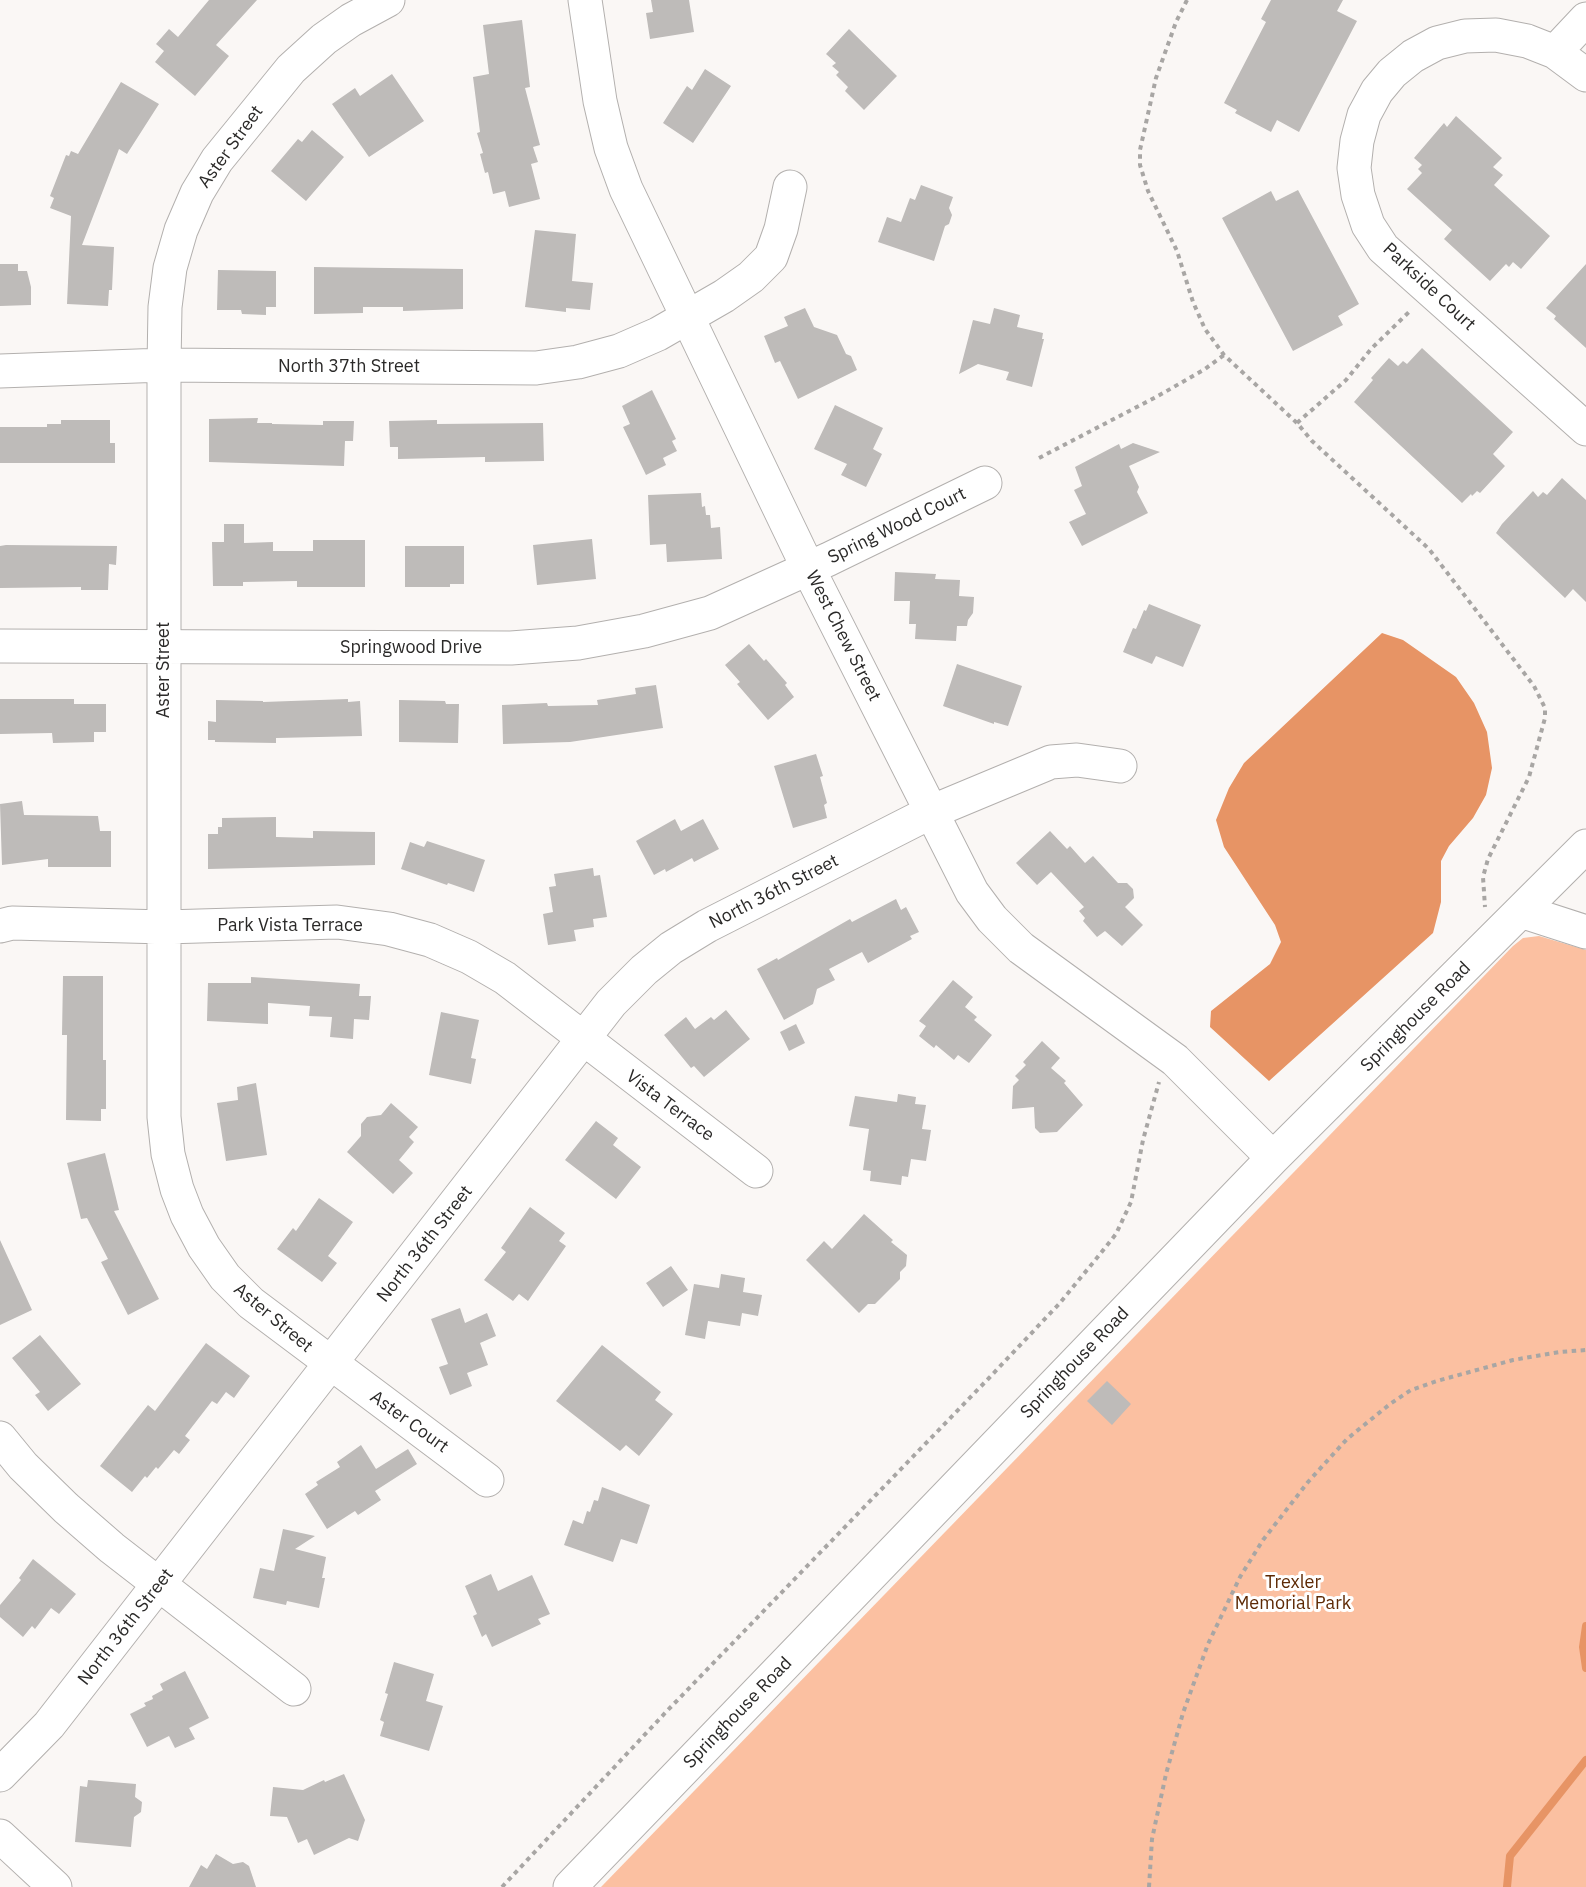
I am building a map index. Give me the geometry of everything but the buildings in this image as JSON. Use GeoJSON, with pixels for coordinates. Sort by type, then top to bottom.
{"type":"FeatureCollection","features":[{"type":"Feature","properties":{"kind":"street","name":"Aster Street"},"geometry":{"type":"LineString","coordinates":[[331,1365],[251,1304],[225,1277],[204,1247],[187,1215],[177,1189],[168,1154],[164,1117],[165,307],[170,268],[181,230],[193,202],[217,160],[291,69],[324,39],[351,20],[388,0]]}},
{"type":"Feature","properties":{"kind":"street","name":"West Chew Street"},"geometry":{"type":"LineString","coordinates":[[585,0],[600,101],[611,148],[627,189],[808,568],[972,892],[992,919],[1021,948],[1175,1060],[1273,1158]]}},
{"type":"Feature","properties":{"kind":"street"},"geometry":{"type":"LineString","coordinates":[[1555,52],[1586,19]]}},
{"type":"Feature","properties":{"kind":"street","name":"Parkside Court"},"geometry":{"type":"LineString","coordinates":[[1586,75],[1555,52],[1527,41],[1496,35],[1465,36],[1437,43],[1413,56],[1392,73],[1377,91],[1364,115],[1357,141],[1354,168],[1358,195],[1368,225],[1383,248],[1586,429]]}},
{"type":"Feature","properties":{"kind":"street","name":"North 37th Street"},"geometry":{"type":"LineString","coordinates":[[0,371],[164,365],[536,368],[578,362],[619,351],[658,334],[724,296],[751,277],[771,257],[781,229],[790,187]]}},
{"type":"Feature","properties":{"kind":"street","name":"Spring Wood Court"},"geometry":{"type":"LineString","coordinates":[[808,568],[985,483]]}},
{"type":"Feature","properties":{"kind":"street","name":"Springwood Drive"},"geometry":{"type":"LineString","coordinates":[[0,646],[511,648],[578,643],[644,631],[710,613],[808,568]]}},
{"type":"Feature","properties":{"kind":"street","name":"North 36th Street"},"geometry":{"type":"LineString","coordinates":[[0,1775],[49,1725],[611,1003],[644,970],[671,948],[707,926],[931,812],[1051,762],[1077,760],[1120,766]]}},
{"type":"Feature","properties":{"kind":"street","name":"Springhouse Road"},"geometry":{"type":"LineString","coordinates":[[570,1887],[1273,1158],[1521,911],[1581,863]]}},
{"type":"Feature","properties":{"kind":"street"},"geometry":{"type":"LineString","coordinates":[[1521,911],[1586,932]]}},
{"type":"Feature","properties":{"kind":"street","name":"Park Vista Terrace"},"geometry":{"type":"LineString","coordinates":[[0,926],[12,923],[165,927],[337,922],[389,928],[430,940],[469,957],[505,978],[583,1040]]}},
{"type":"Feature","properties":{"kind":"street","name":"Vista Terrace"},"geometry":{"type":"LineString","coordinates":[[583,1040],[756,1171]]}},
{"type":"Feature","properties":{"kind":"street","name":"Aster Court"},"geometry":{"type":"LineString","coordinates":[[331,1365],[488,1480]]}},
{"type":"Feature","properties":{"kind":"street"},"geometry":{"type":"LineString","coordinates":[[0,1438],[23,1466],[112,1548],[294,1689]]}},
{"type":"Feature","properties":{"kind":"street"},"geometry":{"type":"LineString","coordinates":[[0,1836],[55,1887]]}},
{"type":"Feature","properties":{"kind":"path"},"geometry":{"type":"LineString","coordinates":[[1187,0],[1176,22],[1156,78],[1140,150],[1140,165],[1148,191],[1177,251],[1193,302],[1205,329],[1224,355],[1297,423],[1312,441],[1429,549],[1534,686],[1545,708],[1545,718],[1529,777],[1488,859],[1482,877],[1485,908]]}},
{"type":"Feature","properties":{"kind":"path"},"geometry":{"type":"LineString","coordinates":[[1297,423],[1346,380],[1371,349],[1431,291]]}},
{"type":"Feature","properties":{"kind":"path"},"geometry":{"type":"LineString","coordinates":[[1039,458],[1158,396],[1205,369],[1224,355]]}},
{"type":"Feature","properties":{"kind":"path"},"geometry":{"type":"LineString","coordinates":[[502,1887],[666,1712],[997,1370],[1059,1304],[1116,1234],[1131,1202],[1155,1089],[1162,1075],[1175,1060]]}},
{"type":"Feature","properties":{"kind":"path"},"geometry":{"type":"LineString","coordinates":[[1149,1887],[1152,1839],[1166,1774],[1183,1713],[1208,1644],[1240,1577],[1257,1549],[1308,1482],[1347,1439],[1411,1390],[1513,1360],[1586,1350]]}},
{"type":"Feature","properties":{"kind":"green space","name":"Trexler Memorial Park"},"geometry":{"type":"Polygon","coordinates":[[[1539,936],[1586,950],[1586,1887],[601,1887],[1513,946],[1523,938],[1539,936]]]}},
{"type":"Feature","properties":{"kind":"shaded area"},"geometry":{"type":"Polygon","coordinates":[[[1382,633],[1403,640],[1456,677],[1474,703],[1487,732],[1492,768],[1486,795],[1473,818],[1449,846],[1441,861],[1441,902],[1433,933],[1269,1081],[1210,1027],[1211,1011],[1270,964],[1281,942],[1275,925],[1224,847],[1216,820],[1229,788],[1244,763],[1382,633]]]}},
{"type":"Feature","properties":{"kind":"waterway"},"geometry":{"type":"LineString","coordinates":[[1586,1626],[1583,1647],[1586,1668]]}},
{"type":"Feature","properties":{"kind":"waterway"},"geometry":{"type":"LineString","coordinates":[[1507,1887],[1510,1856],[1586,1760]]}}]}
